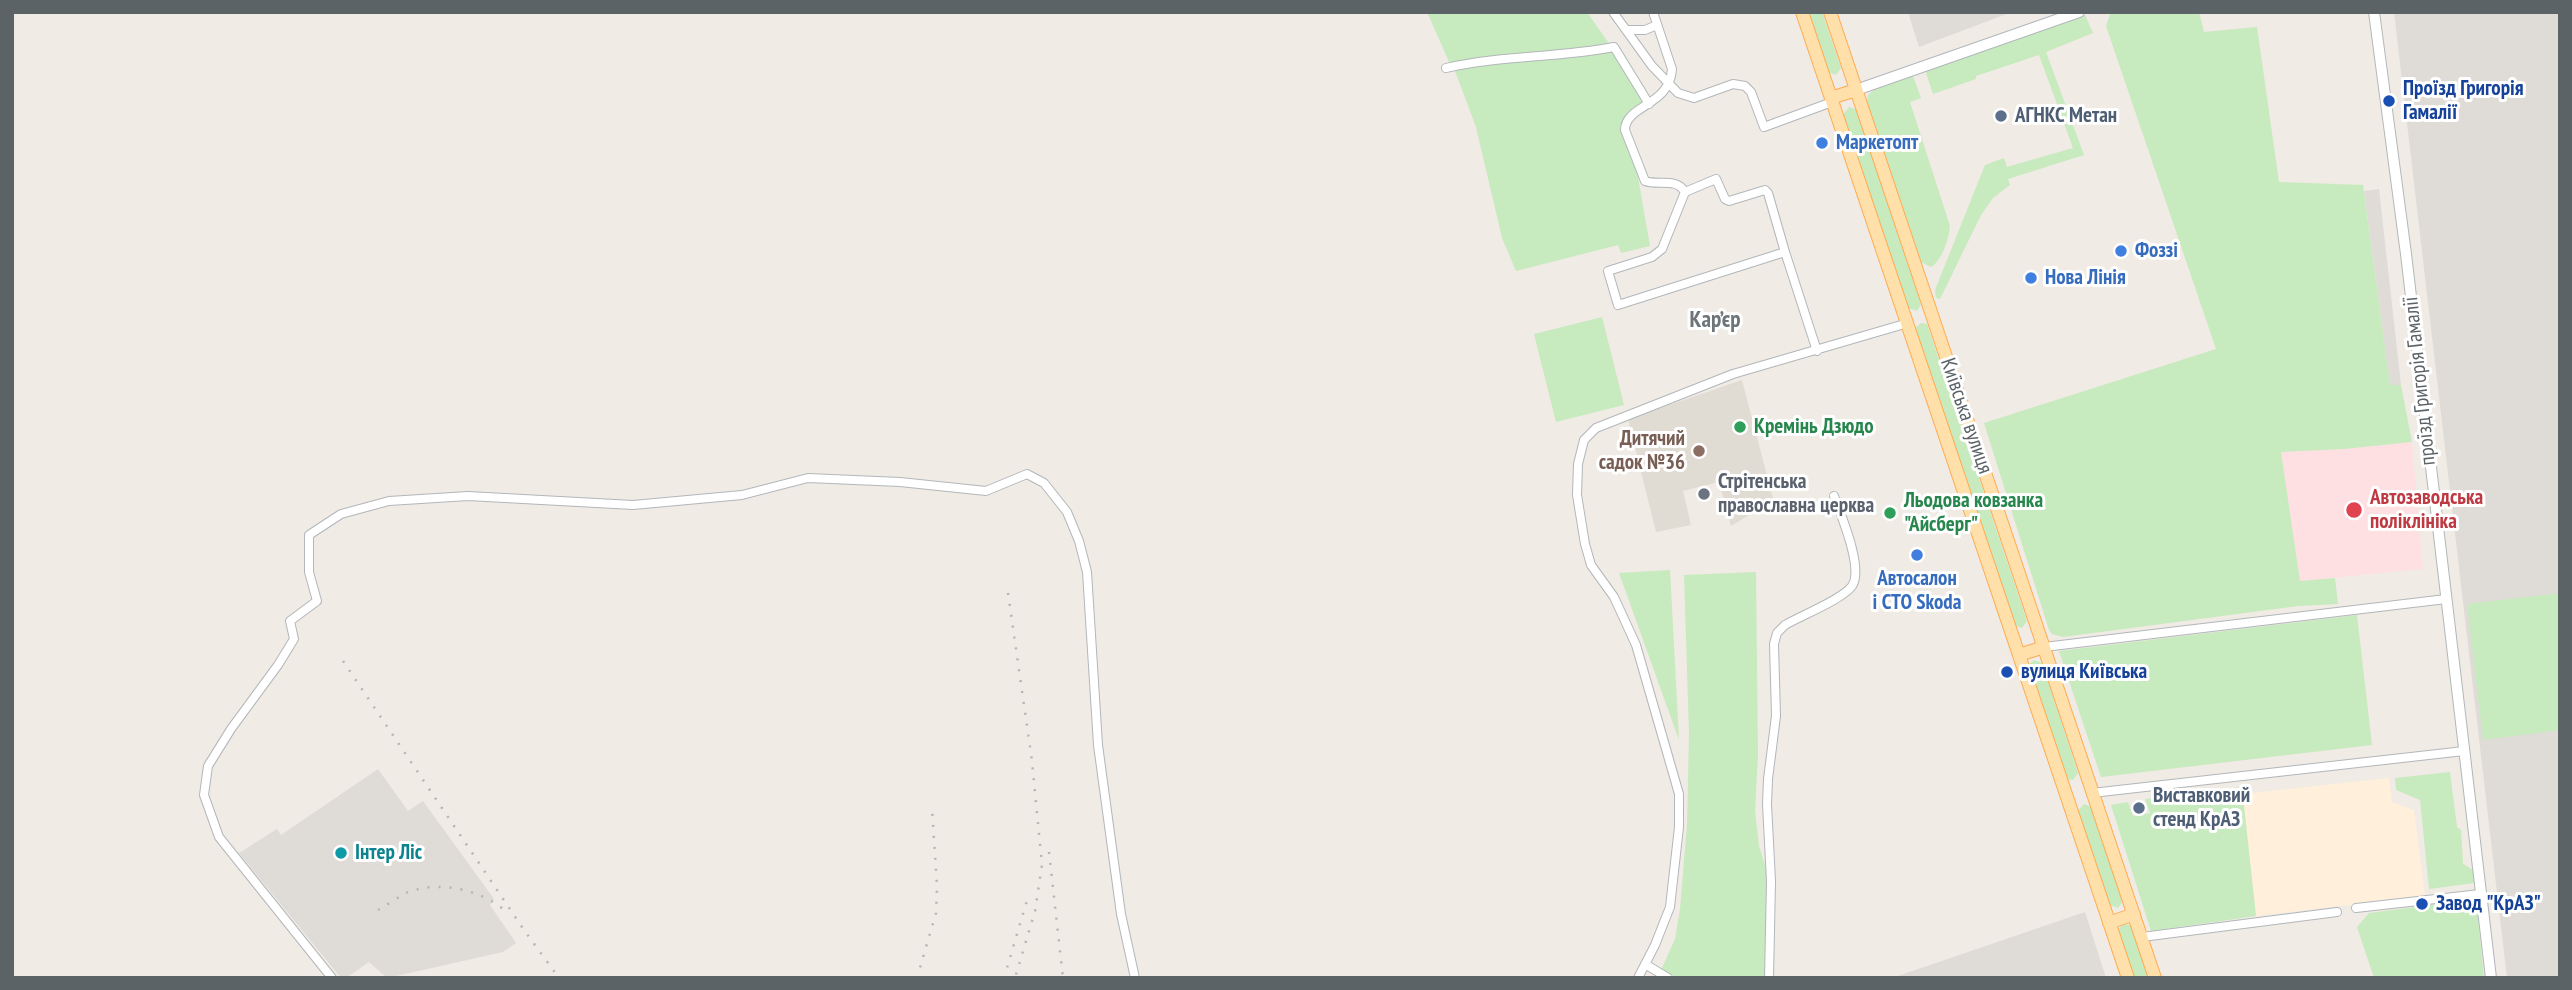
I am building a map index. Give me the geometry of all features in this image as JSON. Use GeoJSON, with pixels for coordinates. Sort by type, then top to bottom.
{"type":"FeatureCollection","features":[{"type":"Feature","properties":{"kind":"main road","name":"Київська вулиця"},"geometry":{"type":"LineString","coordinates":[[1802,12],[2127,978]]}},
{"type":"Feature","properties":{"kind":"main road","name":"Київська вулиця"},"geometry":{"type":"LineString","coordinates":[[1830,12],[2155,978]]}},
{"type":"Feature","properties":{"kind":"main road"},"geometry":{"type":"LineString","coordinates":[[1832,100],[1856,90]]}},
{"type":"Feature","properties":{"kind":"main road"},"geometry":{"type":"LineString","coordinates":[[1908,323],[1931,315]]}},
{"type":"Feature","properties":{"kind":"main road"},"geometry":{"type":"LineString","coordinates":[[2019,655],[2044,647]]}},
{"type":"Feature","properties":{"kind":"main road"},"geometry":{"type":"LineString","coordinates":[[2067,801],[2092,793]]}},
{"type":"Feature","properties":{"kind":"main road"},"geometry":{"type":"LineString","coordinates":[[2109,923],[2134,914]]}},
{"type":"Feature","properties":{"kind":"street"},"geometry":{"type":"LineString","coordinates":[[1613,12],[1652,66],[1678,93],[1689,98],[1733,84],[1745,86],[1751,92],[1763,127],[1832,100]]}},
{"type":"Feature","properties":{"kind":"street"},"geometry":{"type":"LineString","coordinates":[[1653,12],[1672,69],[1669,83],[1660,96],[1631,115],[1625,126],[1642,177],[1650,183],[1673,183],[1682,187],[1685,192]]}},
{"type":"Feature","properties":{"kind":"street"},"geometry":{"type":"LineString","coordinates":[[1856,90],[2079,12]]}},
{"type":"Feature","properties":{"kind":"street","name":"проїзд Григорія Гамалії"},"geometry":{"type":"LineString","coordinates":[[2374,12],[2406,254],[2491,978]]}},
{"type":"Feature","properties":{"kind":"street"},"geometry":{"type":"LineString","coordinates":[[1627,30],[1645,30],[1657,25]]}},
{"type":"Feature","properties":{"kind":"street"},"geometry":{"type":"LineString","coordinates":[[1446,68],[1479,60],[1569,55],[1614,47],[1649,104]]}},
{"type":"Feature","properties":{"kind":"street"},"geometry":{"type":"LineString","coordinates":[[1785,252],[1618,306],[1608,271],[1658,253],[1665,244],[1685,192],[1716,179],[1725,199],[1729,201],[1765,190],[1818,351]]}},
{"type":"Feature","properties":{"kind":"street"},"geometry":{"type":"LineString","coordinates":[[1637,978],[1670,907],[1679,827],[1679,793],[1636,645],[1618,606],[1591,565],[1577,495],[1580,447],[1588,434],[1596,428],[1733,374],[1908,323]]}},
{"type":"Feature","properties":{"kind":"street"},"geometry":{"type":"LineString","coordinates":[[332,978],[219,837],[204,795],[208,766],[294,639],[290,621],[317,601],[309,572],[309,535],[341,514],[389,501],[468,496],[633,505],[742,495],[808,478],[900,482],[986,491],[1027,474],[1044,482],[1066,512],[1079,541],[1087,572],[1098,745],[1121,914],[1135,978]]}},
{"type":"Feature","properties":{"kind":"street"},"geometry":{"type":"LineString","coordinates":[[1769,978],[1771,881],[1767,792],[1776,716],[1774,644],[1777,633],[1785,625],[1845,593],[1855,580],[1850,542],[1834,496]]}},
{"type":"Feature","properties":{"kind":"street"},"geometry":{"type":"LineString","coordinates":[[2044,647],[2446,599]]}},
{"type":"Feature","properties":{"kind":"street"},"geometry":{"type":"LineString","coordinates":[[2092,793],[2464,751]]}},
{"type":"Feature","properties":{"kind":"street"},"geometry":{"type":"LineString","coordinates":[[2356,908],[2480,894]]}},
{"type":"Feature","properties":{"kind":"street"},"geometry":{"type":"LineString","coordinates":[[2142,937],[2337,912]]}},
{"type":"Feature","properties":{"kind":"street"},"geometry":{"type":"LineString","coordinates":[[1645,964],[1668,978]]}},
{"type":"Feature","properties":{"kind":"shaded area"},"geometry":{"type":"Polygon","coordinates":[[[1908,12],[2012,12],[1919,47],[1908,12]]]}},
{"type":"Feature","properties":{"kind":"shaded area"},"geometry":{"type":"Polygon","coordinates":[[[2394,12],[2560,12],[2560,978],[2507,978],[2394,12]]]}},
{"type":"Feature","properties":{"kind":"shaded area"},"geometry":{"type":"Polygon","coordinates":[[[2379,189],[2401,385],[2390,386],[2364,191],[2379,189]]]}},
{"type":"Feature","properties":{"kind":"shaded area","name":"Дитячий садок №36"},"geometry":{"type":"Polygon","coordinates":[[[1742,380],[1775,506],[1754,512],[1731,526],[1719,482],[1683,491],[1691,525],[1656,532],[1628,419],[1742,380]]]}},
{"type":"Feature","properties":{"kind":"shaded area","name":"Автозаводська поліклініка"},"geometry":{"type":"Polygon","coordinates":[[[2412,442],[2423,569],[2300,581],[2281,451],[2344,449],[2412,442]]]}},
{"type":"Feature","properties":{"kind":"shaded area"},"geometry":{"type":"Polygon","coordinates":[[[378,769],[408,811],[423,801],[494,899],[490,905],[516,943],[503,952],[387,978],[369,962],[346,978],[341,978],[239,853],[277,829],[281,835],[378,769]]]}},
{"type":"Feature","properties":{"kind":"shaded area"},"geometry":{"type":"Polygon","coordinates":[[[2389,778],[2392,802],[2414,810],[2425,896],[2256,916],[2242,794],[2389,778]]]}},
{"type":"Feature","properties":{"kind":"shaded area"},"geometry":{"type":"Polygon","coordinates":[[[2085,912],[2106,978],[1892,978],[2085,912]]]}},
{"type":"Feature","properties":{"kind":"green space"},"geometry":{"type":"Polygon","coordinates":[[[1427,12],[1587,12],[1610,45],[1558,53],[1483,57],[1450,64],[1427,12]]]}},
{"type":"Feature","properties":{"kind":"green space"},"geometry":{"type":"Polygon","coordinates":[[[1808,12],[1822,12],[1841,68],[1836,75],[1828,72],[1808,12]]]}},
{"type":"Feature","properties":{"kind":"green space"},"geometry":{"type":"Polygon","coordinates":[[[2111,12],[2199,12],[2204,32],[2257,27],[2279,182],[2363,185],[2390,385],[2401,385],[2412,442],[2281,452],[2300,581],[2335,578],[2338,604],[2298,606],[2063,637],[2052,634],[2049,630],[1984,423],[2216,349],[2106,26],[2111,12]]]}},
{"type":"Feature","properties":{"kind":"green space"},"geometry":{"type":"Polygon","coordinates":[[[2085,15],[2093,33],[2046,52],[2084,155],[2008,179],[2010,185],[1993,198],[1981,215],[1940,299],[1936,298],[1935,290],[1985,165],[2004,158],[2007,167],[2073,148],[2039,55],[1933,94],[1925,70],[2085,15]]]}},
{"type":"Feature","properties":{"kind":"green space"},"geometry":{"type":"Polygon","coordinates":[[[1604,51],[1614,52],[1645,100],[1623,119],[1636,166],[1650,246],[1621,253],[1618,245],[1516,271],[1502,238],[1476,127],[1455,71],[1491,62],[1567,58],[1604,51]]]}},
{"type":"Feature","properties":{"kind":"green space"},"geometry":{"type":"Polygon","coordinates":[[[1913,76],[1921,98],[1910,102],[1950,226],[1942,255],[1931,267],[1921,262],[1867,103],[1868,95],[1875,89],[1913,76]]]}},
{"type":"Feature","properties":{"kind":"green space"},"geometry":{"type":"Polygon","coordinates":[[[1849,107],[1857,110],[1921,304],[1917,311],[1908,308],[1843,115],[1849,107]]]}},
{"type":"Feature","properties":{"kind":"green space"},"geometry":{"type":"Polygon","coordinates":[[[1602,317],[1624,405],[1556,422],[1534,334],[1602,317]]]}},
{"type":"Feature","properties":{"kind":"green space"},"geometry":{"type":"Polygon","coordinates":[[[1921,323],[1927,324],[2027,621],[2022,628],[2014,625],[1915,328],[1921,323]]]}},
{"type":"Feature","properties":{"kind":"green space"},"geometry":{"type":"Polygon","coordinates":[[[1670,570],[1679,740],[1619,573],[1670,570]]]}},
{"type":"Feature","properties":{"kind":"green space"},"geometry":{"type":"Polygon","coordinates":[[[1756,572],[1758,755],[1755,811],[1759,846],[1766,868],[1766,978],[1677,978],[1661,970],[1675,939],[1687,825],[1689,733],[1684,575],[1756,572]]]}},
{"type":"Feature","properties":{"kind":"green space"},"geometry":{"type":"Polygon","coordinates":[[[2560,593],[2560,730],[2483,740],[2467,604],[2560,593]]]}},
{"type":"Feature","properties":{"kind":"green space"},"geometry":{"type":"Polygon","coordinates":[[[2357,615],[2372,745],[2101,777],[2059,651],[2357,615]]]}},
{"type":"Feature","properties":{"kind":"green space"},"geometry":{"type":"Polygon","coordinates":[[[2034,660],[2042,663],[2078,773],[2073,780],[2066,779],[2028,665],[2034,660]]]}},
{"type":"Feature","properties":{"kind":"green space"},"geometry":{"type":"Polygon","coordinates":[[[2450,772],[2457,827],[2461,830],[2463,864],[2473,870],[2474,883],[2429,889],[2420,800],[2396,790],[2395,778],[2450,772]]]}},
{"type":"Feature","properties":{"kind":"green space"},"geometry":{"type":"Polygon","coordinates":[[[2242,787],[2256,916],[2151,931],[2111,805],[2128,802],[2133,816],[2150,813],[2145,799],[2242,787]]]}},
{"type":"Feature","properties":{"kind":"green space"},"geometry":{"type":"Polygon","coordinates":[[[2084,804],[2092,807],[2123,901],[2118,908],[2110,905],[2077,812],[2084,804]]]}},
{"type":"Feature","properties":{"kind":"green space"},"geometry":{"type":"Polygon","coordinates":[[[2476,899],[2484,978],[2374,978],[2357,927],[2369,913],[2476,899]]]}},
{"type":"Feature","properties":{"kind":"green space"},"geometry":{"type":"Polygon","coordinates":[[[2122,924],[2131,925],[2149,978],[2134,978],[2118,931],[2122,924]]]}},
{"type":"Feature","properties":{"kind":"railway"},"geometry":{"type":"LineString","coordinates":[[1008,593],[1032,761],[1042,865],[1035,911],[1015,978]]}},
{"type":"Feature","properties":{"kind":"railway"},"geometry":{"type":"LineString","coordinates":[[343,661],[559,978]]}},
{"type":"Feature","properties":{"kind":"railway"},"geometry":{"type":"LineString","coordinates":[[917,978],[936,913],[932,808]]}},
{"type":"Feature","properties":{"kind":"railway"},"geometry":{"type":"LineString","coordinates":[[1049,852],[1063,978]]}},
{"type":"Feature","properties":{"kind":"railway"},"geometry":{"type":"LineString","coordinates":[[378,910],[406,893],[431,887],[471,892],[504,910]]}},
{"type":"Feature","properties":{"kind":"railway"},"geometry":{"type":"LineString","coordinates":[[1004,978],[1028,897]]}},
{"type":"Feature","properties":{"kind":"place","name":"Проїзд Григорія Гамалії"},"geometry":{"type":"Point","coordinates":[2389,101]}},
{"type":"Feature","properties":{"kind":"place","name":"АГНКС Метан"},"geometry":{"type":"Point","coordinates":[2001,116]}},
{"type":"Feature","properties":{"kind":"place","name":"Маркетопт"},"geometry":{"type":"Point","coordinates":[1822,143]}},
{"type":"Feature","properties":{"kind":"place","name":"Фоззі"},"geometry":{"type":"Point","coordinates":[2121,251]}},
{"type":"Feature","properties":{"kind":"place","name":"Нова Лінія"},"geometry":{"type":"Point","coordinates":[2031,278]}},
{"type":"Feature","properties":{"kind":"place","name":"Кремінь Дзюдо"},"geometry":{"type":"Point","coordinates":[1740,427]}},
{"type":"Feature","properties":{"kind":"place","name":"Дитячий садок №36"},"geometry":{"type":"Point","coordinates":[1699,451]}},
{"type":"Feature","properties":{"kind":"place","name":"Стрітенська православна церква"},"geometry":{"type":"Point","coordinates":[1704,494]}},
{"type":"Feature","properties":{"kind":"place","name":"Автозаводська поліклініка"},"geometry":{"type":"Point","coordinates":[2354,510]}},
{"type":"Feature","properties":{"kind":"place","name":"Льодова ковзанка \"Айсберг\""},"geometry":{"type":"Point","coordinates":[1890,513]}},
{"type":"Feature","properties":{"kind":"place","name":"Автосалон і СТО Skoda"},"geometry":{"type":"Point","coordinates":[1917,555]}},
{"type":"Feature","properties":{"kind":"place","name":"вулиця Київська"},"geometry":{"type":"Point","coordinates":[2007,672]}},
{"type":"Feature","properties":{"kind":"place","name":"Виставковий стенд КрАЗ"},"geometry":{"type":"Point","coordinates":[2139,808]}},
{"type":"Feature","properties":{"kind":"place","name":"Інтер Ліс"},"geometry":{"type":"Point","coordinates":[341,853]}},
{"type":"Feature","properties":{"kind":"place","name":"Завод \"КрАЗ\""},"geometry":{"type":"Point","coordinates":[2422,904]}},
{"type":"Feature","properties":{"kind":"district","name":"Кар’єр"},"geometry":{"type":"Point","coordinates":[1715,320]}}]}
